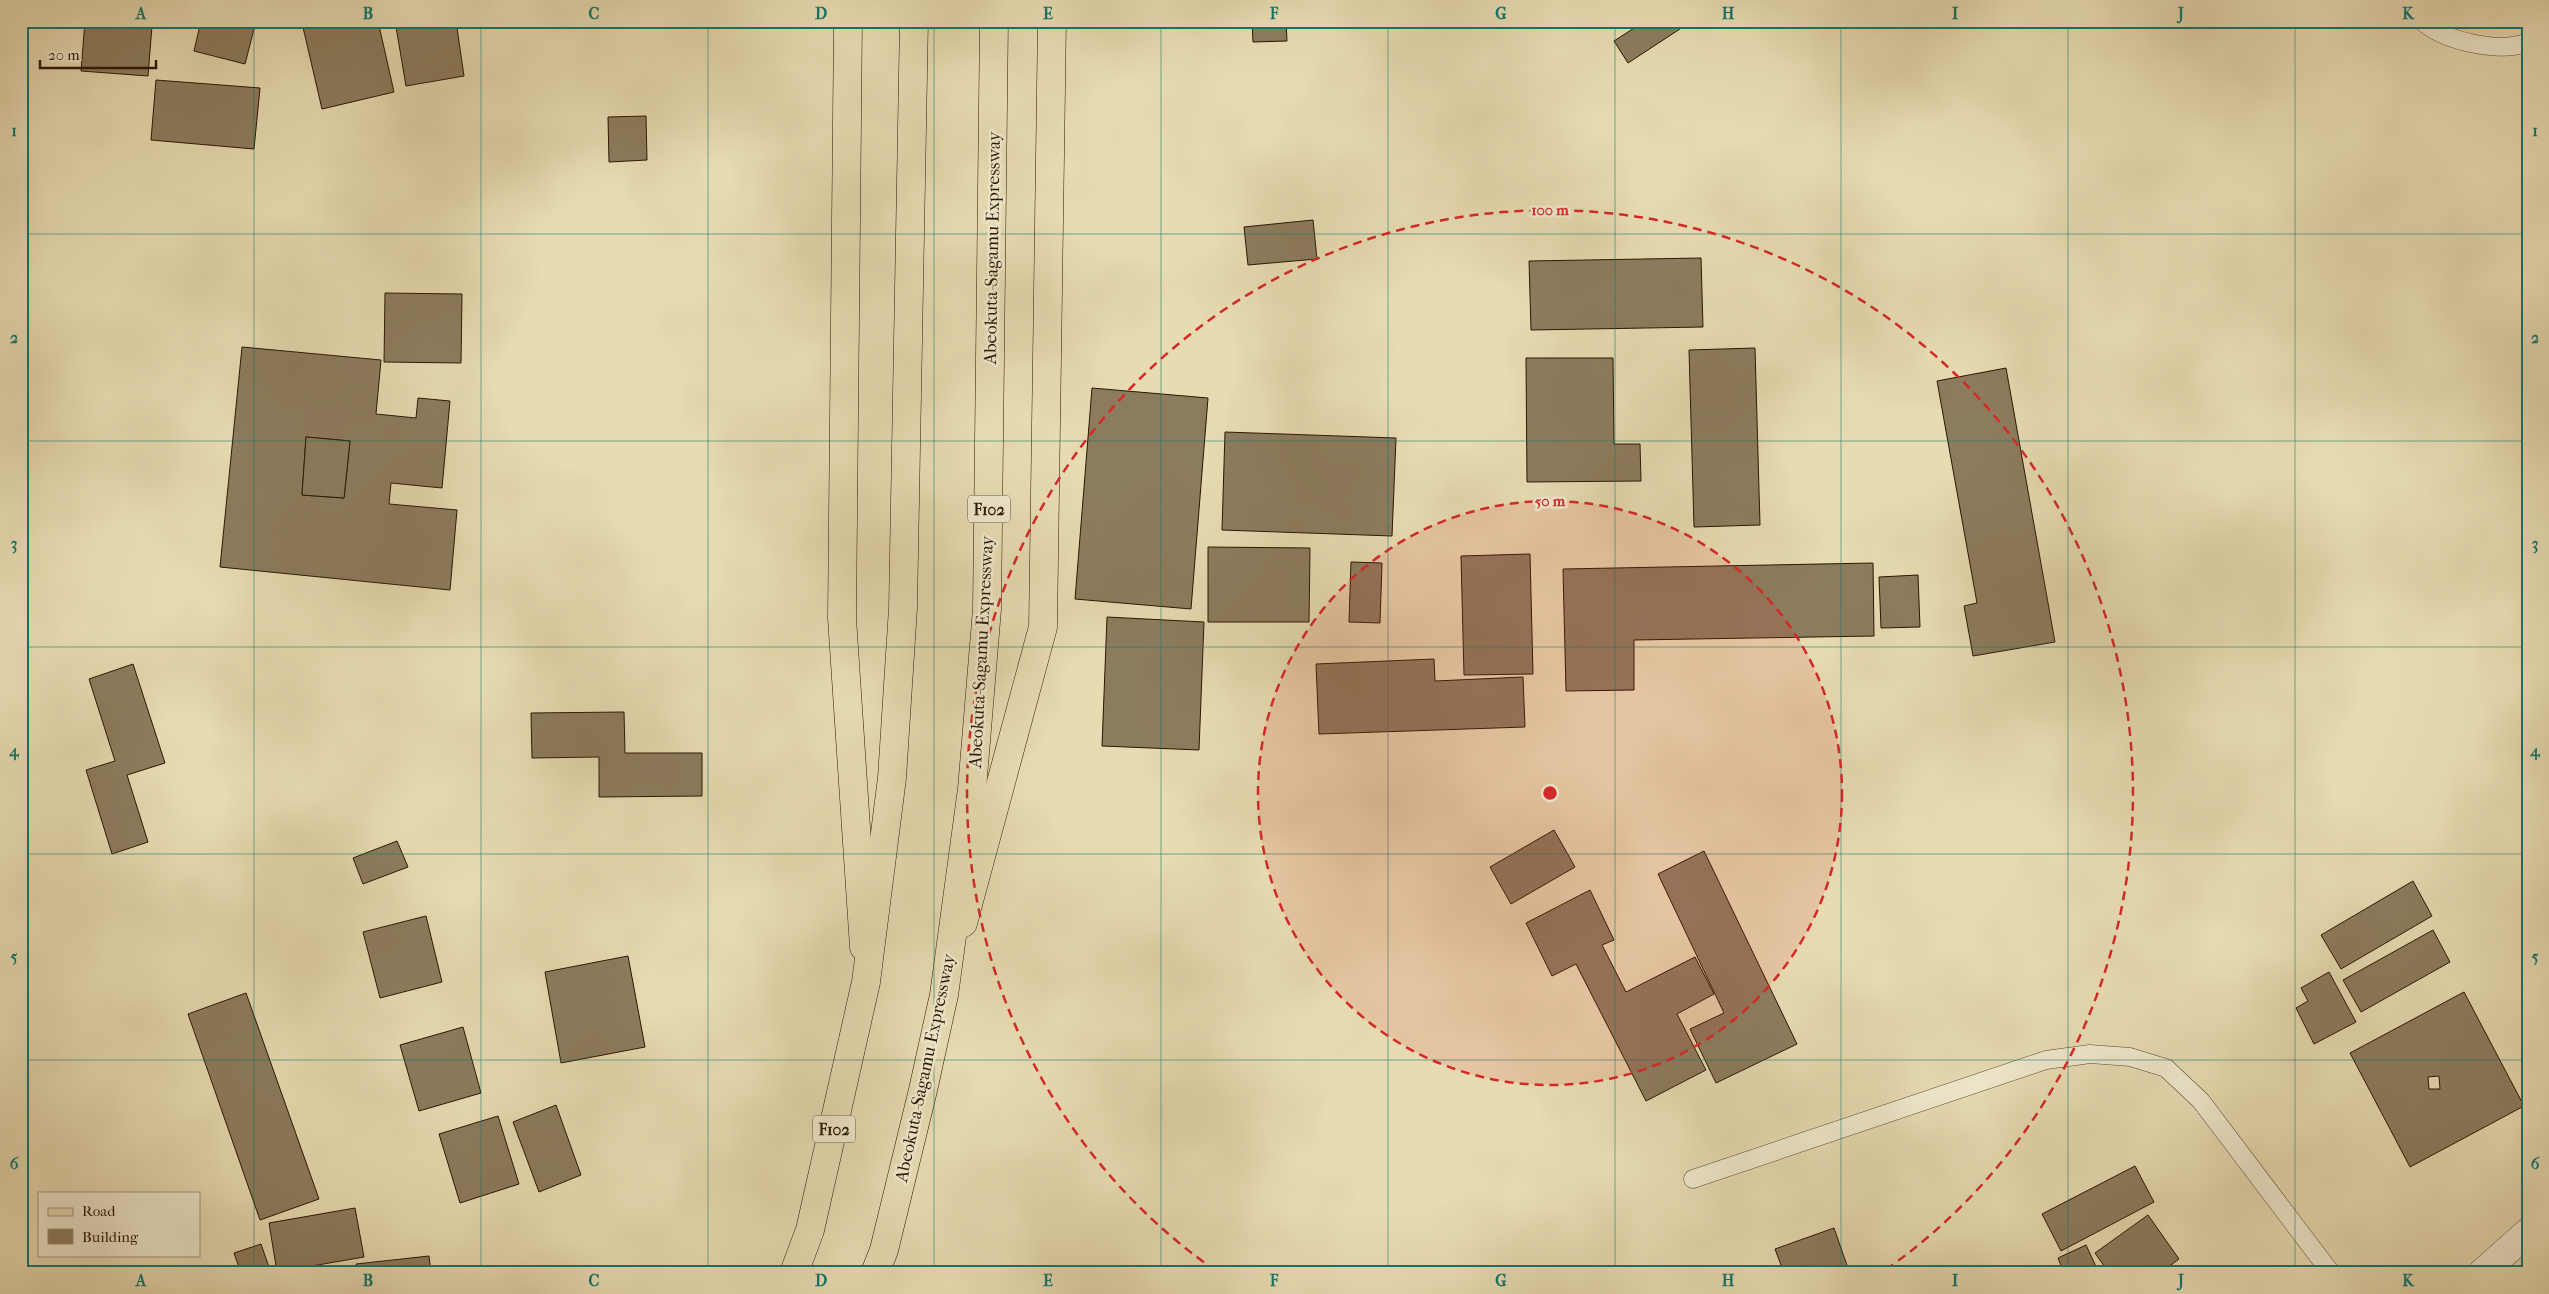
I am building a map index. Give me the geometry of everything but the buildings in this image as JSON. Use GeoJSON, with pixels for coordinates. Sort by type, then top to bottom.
{"type":"FeatureCollection","features":[{"type":"Feature","properties":{"kind":"main road"},"geometry":{"type":"LineString","coordinates":[[848,21],[842,618],[866,982]]}},
{"type":"Feature","properties":{"kind":"main road","name":"F102"},"geometry":{"type":"LineString","coordinates":[[794,1273],[810,1230],[866,982],[892,778],[903,608],[914,21]]}},
{"type":"Feature","properties":{"kind":"main road","name":"Abeokuta-Sagamu Expressway"},"geometry":{"type":"LineString","coordinates":[[874,1273],[886,1241],[944,995],[972,789],[987,609],[994,21]]}},
{"type":"Feature","properties":{"kind":"main road"},"geometry":{"type":"LineString","coordinates":[[944,995],[1043,627],[1052,21]]}},
{"type":"Feature","properties":{"kind":"street"},"geometry":{"type":"LineString","coordinates":[[2482,1273],[2528,1232]]}},
{"type":"Feature","properties":{"kind":"lane"},"geometry":{"type":"LineString","coordinates":[[2422,21],[2431,30],[2463,43],[2523,44],[2528,29]]}},
{"type":"Feature","properties":{"kind":"lane"},"geometry":{"type":"LineString","coordinates":[[1693,1179],[2046,1060],[2090,1054],[2130,1057],[2166,1068],[2201,1101],[2331,1273]]}}]}
